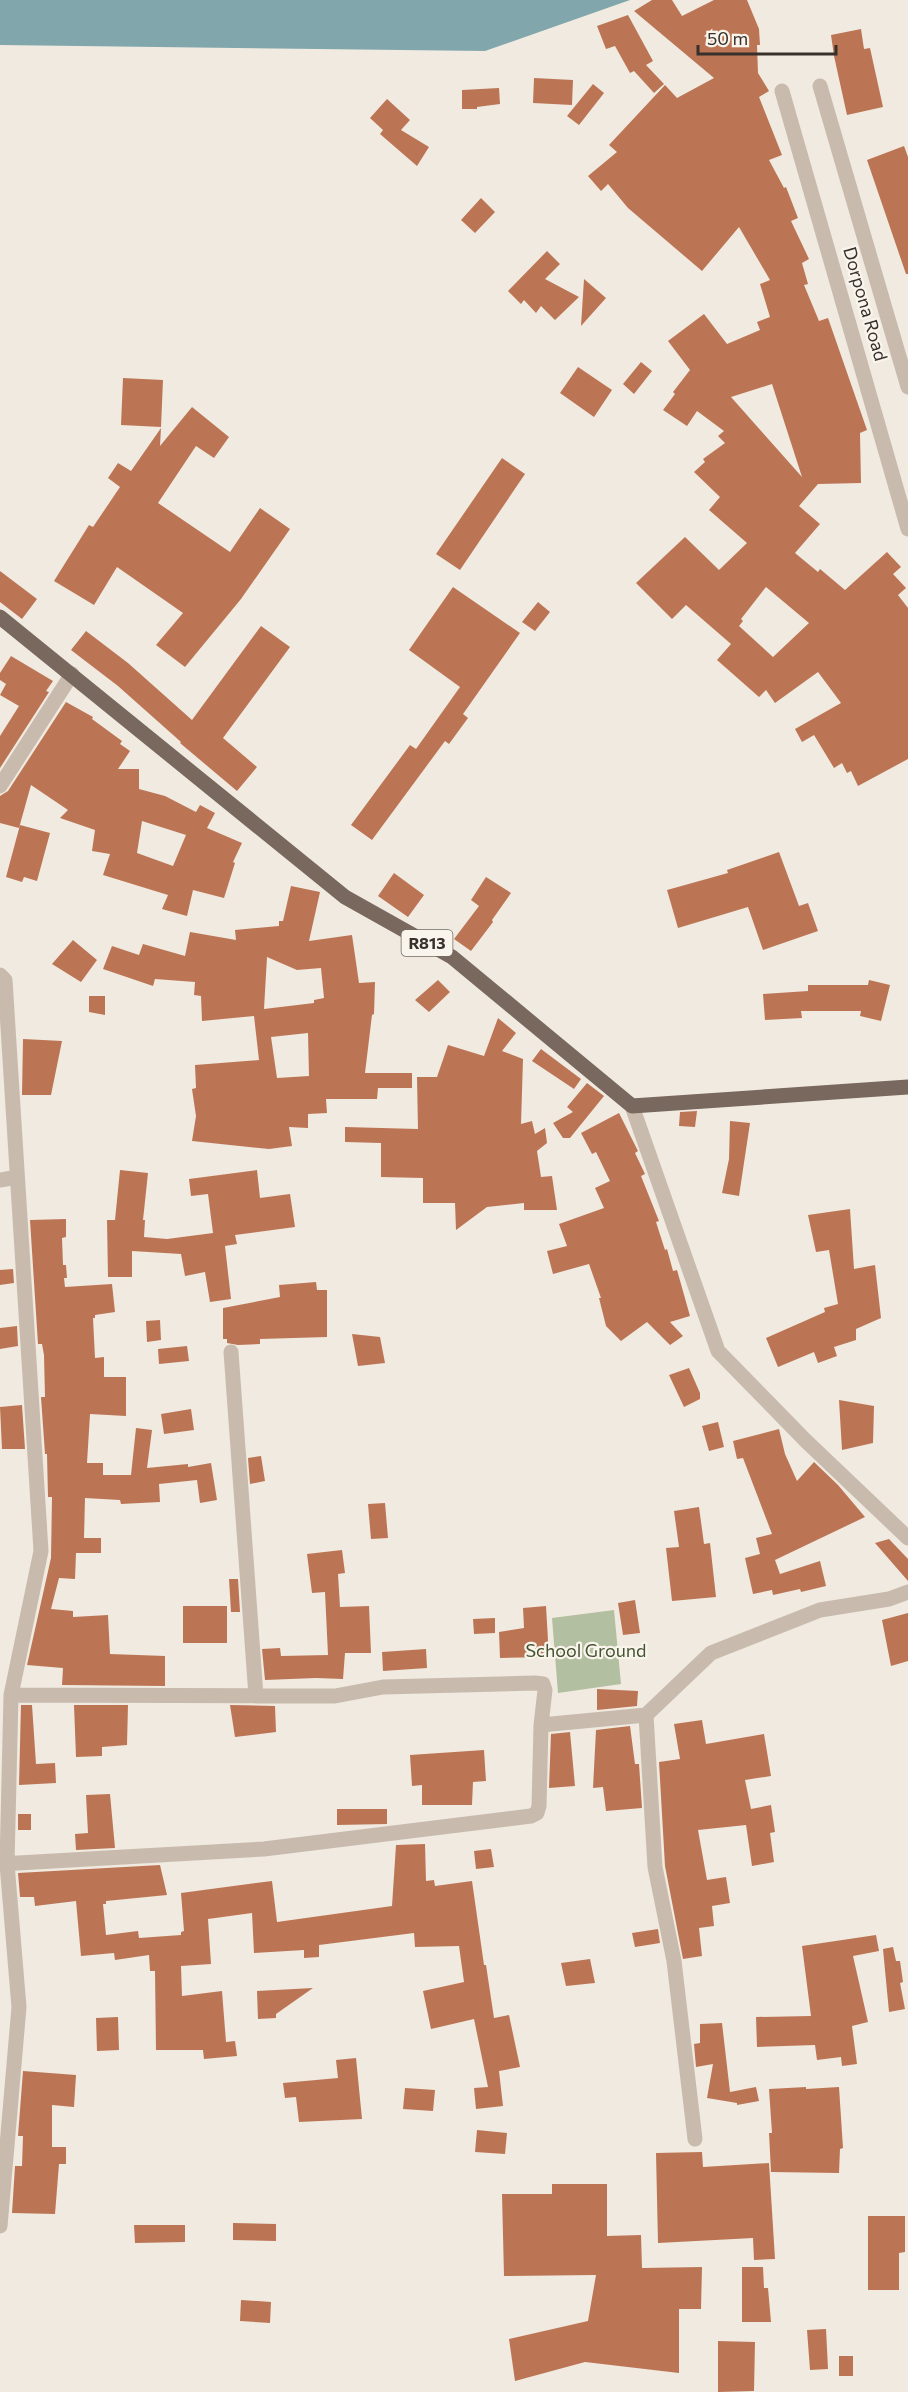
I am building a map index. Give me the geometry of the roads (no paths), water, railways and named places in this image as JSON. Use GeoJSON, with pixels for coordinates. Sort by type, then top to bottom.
{"type":"FeatureCollection","features":[{"type":"Feature","properties":{"kind":"main road","name":"R813"},"geometry":{"type":"LineString","coordinates":[[0,617],[345,897],[452,957],[632,1106]]}},
{"type":"Feature","properties":{"kind":"main road"},"geometry":{"type":"LineString","coordinates":[[632,1106],[908,1087]]}},
{"type":"Feature","properties":{"kind":"street","name":"Dorpona Road"},"geometry":{"type":"LineString","coordinates":[[820,86],[908,387]]}},
{"type":"Feature","properties":{"kind":"street","name":"Dorpona Road"},"geometry":{"type":"LineString","coordinates":[[783,90],[908,529]]}},
{"type":"Feature","properties":{"kind":"street"},"geometry":{"type":"LineString","coordinates":[[0,786],[72,674]]}},
{"type":"Feature","properties":{"kind":"street"},"geometry":{"type":"LineString","coordinates":[[0,975],[5,980],[41,1551],[11,1695],[3,1864],[18,2007],[0,2226]]}},
{"type":"Feature","properties":{"kind":"street"},"geometry":{"type":"LineString","coordinates":[[632,1106],[718,1351],[806,1441],[908,1538]]}},
{"type":"Feature","properties":{"kind":"street"},"geometry":{"type":"LineString","coordinates":[[0,1180],[17,1177]]}},
{"type":"Feature","properties":{"kind":"street"},"geometry":{"type":"LineString","coordinates":[[231,1352],[256,1696]]}},
{"type":"Feature","properties":{"kind":"street"},"geometry":{"type":"LineString","coordinates":[[541,1725],[646,1715],[711,1653],[820,1610],[888,1599],[908,1592]]}},
{"type":"Feature","properties":{"kind":"street"},"geometry":{"type":"LineString","coordinates":[[3,1864],[264,1849],[531,1816],[537,1813],[539,1806],[541,1725],[545,1690],[543,1684],[535,1683],[383,1687],[335,1696],[11,1695]]}},
{"type":"Feature","properties":{"kind":"street"},"geometry":{"type":"LineString","coordinates":[[646,1715],[655,1867],[674,1961],[695,2139]]}},
{"type":"Feature","properties":{"kind":"water"},"geometry":{"type":"Polygon","coordinates":[[[0,0],[630,0],[485,51],[0,45],[0,0]]]}},
{"type":"Feature","properties":{"kind":"park label","name":"School Ground"},"geometry":{"type":"Point","coordinates":[586,1651]}}]}
